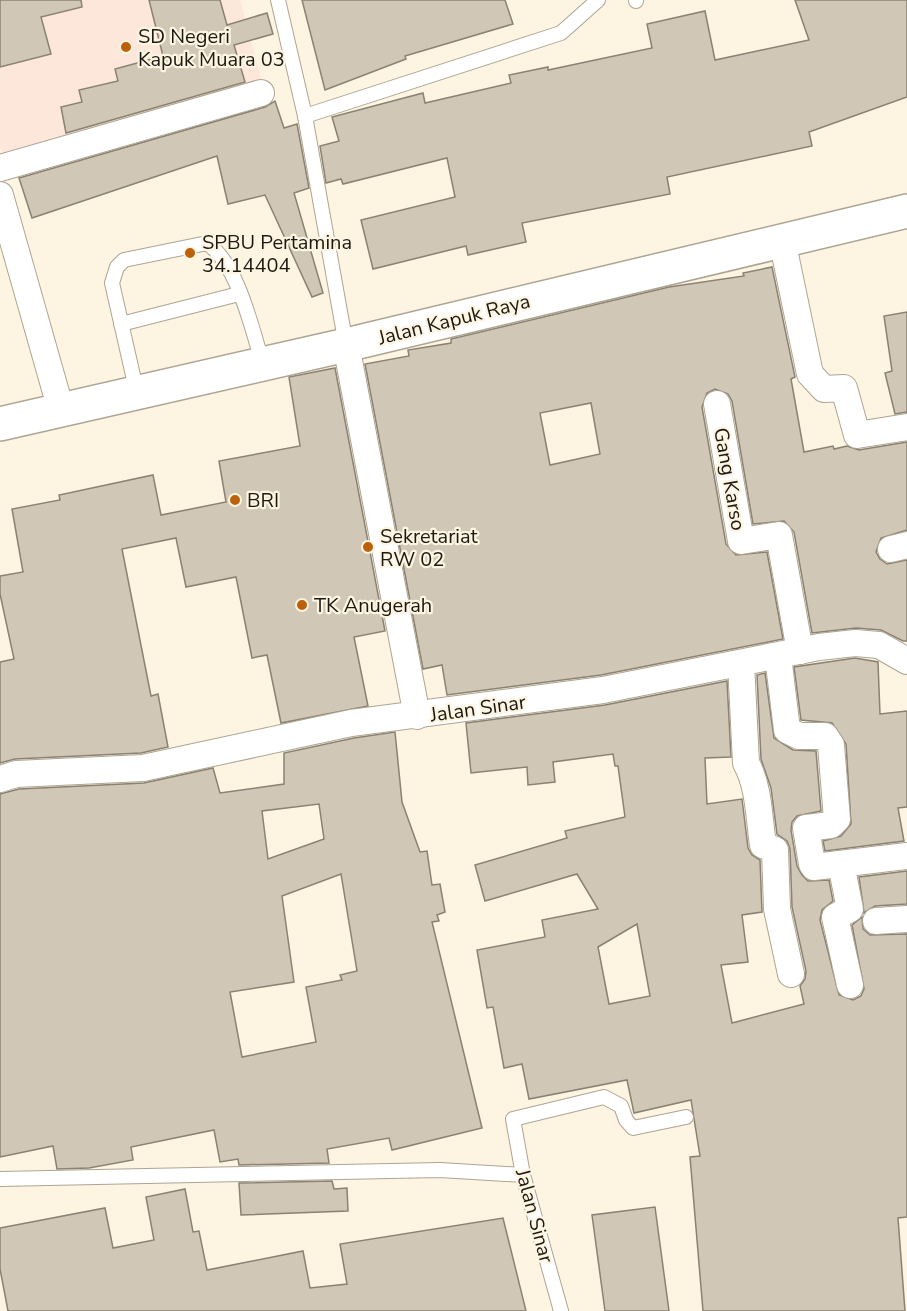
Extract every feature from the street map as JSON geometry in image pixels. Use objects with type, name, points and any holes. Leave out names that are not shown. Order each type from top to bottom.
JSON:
[{"type":"main road","name":"Jalan Kapuk Raya","points":[[0,424],[346,345],[907,211]]},
{"type":"street","points":[[0,168],[261,93]]},
{"type":"street","points":[[0,195],[61,410]]},
{"type":"street","points":[[782,240],[810,374],[824,389],[844,388],[857,435],[907,427]]},
{"type":"street","name":"Jalan Sinar","points":[[346,345],[417,716],[603,690],[835,645],[879,645],[907,661]]},
{"type":"street","name":"Gang Karso","points":[[717,404],[741,541],[779,535],[789,654]]},
{"type":"street","points":[[789,654],[787,730],[799,736],[825,736],[831,745],[837,819],[831,825],[806,828],[812,864],[814,867],[907,856]]},
{"type":"street","points":[[741,663],[746,763],[750,768],[756,794],[763,845],[775,850],[777,909],[791,974]]},
{"type":"street","points":[[0,779],[16,774],[143,768],[351,723],[417,716]]},
{"type":"street","points":[[841,864],[850,909],[835,917],[850,985]]},
{"type":"street","points":[[876,921],[907,919]]},
{"type":"lane","points":[[278,0],[306,116],[346,345]]},
{"type":"lane","points":[[306,116],[561,33],[598,0]]},
{"type":"lane","points":[[137,393],[112,283],[117,267],[124,260],[207,243],[219,251],[231,269],[263,364]]},
{"type":"lane","points":[[121,324],[239,294]]},
{"type":"lane","name":"Jalan Sinar","points":[[561,1311],[524,1175],[513,1119],[604,1097],[621,1106],[626,1120],[633,1128],[686,1117]]},
{"type":"lane","points":[[0,1179],[440,1170],[524,1175]]},
{"type":"shaded area","name":"SD Negeri Kapuk Muara 03","points":[[0,0],[240,0],[265,94],[4,163],[0,146]]},
{"type":"building","points":[[0,0],[81,0],[82,7],[41,17],[51,54],[0,67]]},
{"type":"building","points":[[149,0],[220,0],[227,25],[267,13],[273,34],[234,45],[245,82],[66,133],[61,107],[82,102],[79,90],[118,81],[115,69],[163,56]]},
{"type":"building","points":[[302,0],[505,0],[513,24],[405,56],[406,59],[325,90]]},
{"type":"building","points":[[795,0],[907,0],[907,97],[809,132],[812,146],[667,177],[670,194],[522,223],[526,242],[468,255],[466,246],[373,269],[361,220],[455,197],[447,158],[343,184],[341,179],[326,183],[320,146],[339,141],[332,117],[423,93],[425,103],[511,83],[509,75],[548,67],[548,70],[652,48],[647,24],[705,11],[715,60],[809,40]]},
{"type":"building","points":[[275,101],[284,128],[297,124],[309,188],[294,193],[323,293],[312,297],[265,195],[228,204],[217,156],[32,218],[19,178],[265,107]]},
{"type":"building","points":[[772,267],[795,377],[791,379],[804,452],[833,446],[834,449],[847,446],[859,450],[907,442],[907,530],[881,538],[876,552],[887,564],[907,560],[907,641],[881,630],[856,628],[812,633],[794,532],[784,521],[753,524],[732,401],[728,394],[715,389],[707,393],[702,407],[726,544],[736,555],[767,552],[783,639],[601,675],[447,695],[442,665],[423,669],[365,364],[409,356],[408,350],[451,343],[451,339],[669,287],[744,276],[743,273]],"holes":[[[591,403],[600,454],[550,465],[540,413]]]},
{"type":"building","points":[[907,312],[907,412],[895,414],[885,373],[892,371],[884,316]]},
{"type":"building","points":[[335,368],[385,631],[354,637],[368,706],[281,723],[267,655],[252,658],[236,577],[186,587],[176,538],[122,549],[151,696],[158,694],[168,747],[141,753],[15,759],[0,763],[0,662],[14,659],[0,594],[0,576],[23,572],[12,509],[60,500],[59,495],[153,475],[161,515],[226,502],[219,461],[300,446],[289,377]]},
{"type":"building","points":[[855,658],[878,662],[880,714],[907,711],[907,807],[898,808],[904,841],[825,851],[823,841],[841,836],[851,824],[846,744],[832,723],[801,720],[794,667]]},
{"type":"building","points":[[765,673],[774,738],[793,750],[816,751],[821,811],[797,816],[792,822],[791,830],[797,866],[802,875],[808,881],[829,880],[833,901],[822,910],[820,920],[839,995],[853,1000],[861,996],[864,989],[852,925],[862,917],[863,929],[870,935],[907,934],[907,1217],[898,1218],[905,1311],[703,1311],[690,1157],[700,1156],[691,1100],[634,1113],[627,1080],[529,1099],[522,1064],[504,1068],[493,1007],[487,1008],[477,950],[545,937],[542,920],[598,909],[577,874],[485,901],[475,865],[567,838],[565,831],[625,817],[618,766],[615,766],[613,754],[553,762],[555,782],[528,785],[527,767],[471,773],[466,723],[605,705],[727,681],[731,757],[705,758],[707,804],[742,799],[748,848],[752,855],[760,860],[762,912],[742,915],[748,962],[721,965],[732,1023],[804,1004],[800,986],[805,979],[806,971],[792,907],[790,849],[787,841],[777,834],[771,788],[761,759],[757,675]],"holes":[[[637,924],[650,996],[609,1004],[598,947]]]},
{"type":"building","points":[[395,732],[402,802],[420,852],[427,851],[432,885],[440,884],[445,912],[437,915],[439,921],[432,922],[482,1128],[392,1150],[389,1138],[327,1149],[329,1163],[239,1165],[238,1159],[220,1162],[214,1130],[131,1147],[133,1160],[89,1168],[57,1169],[53,1146],[0,1157],[0,794],[19,789],[144,783],[213,768],[220,793],[284,784],[284,753]],"holes":[[[319,804],[324,839],[268,859],[262,811]],[[341,874],[357,971],[340,975],[342,980],[306,987],[316,1042],[242,1057],[230,992],[294,982],[282,896]]]},
{"type":"building","points":[[907,871],[907,904],[875,906],[864,913],[859,877]]},
{"type":"building","points":[[332,1181],[334,1189],[347,1188],[348,1211],[241,1215],[239,1183]]},
{"type":"building","points":[[185,1189],[193,1232],[199,1231],[207,1270],[303,1251],[310,1288],[347,1284],[340,1244],[503,1218],[526,1311],[8,1311],[0,1269],[0,1228],[105,1208],[113,1248],[154,1240],[146,1197]]},
{"type":"building","points":[[655,1207],[669,1311],[605,1311],[592,1215]]},
{"type":"place","name":"SD Negeri Kapuk Muara 03","points":[[126,47]]},
{"type":"place","name":"SPBU Pertamina 34.14404","points":[[190,253]]},
{"type":"place","name":"BRI","points":[[235,500]]},
{"type":"place","name":"Sekretariat RW 02","points":[[368,547]]},
{"type":"place","name":"TK Anugerah","points":[[302,605]]}]
